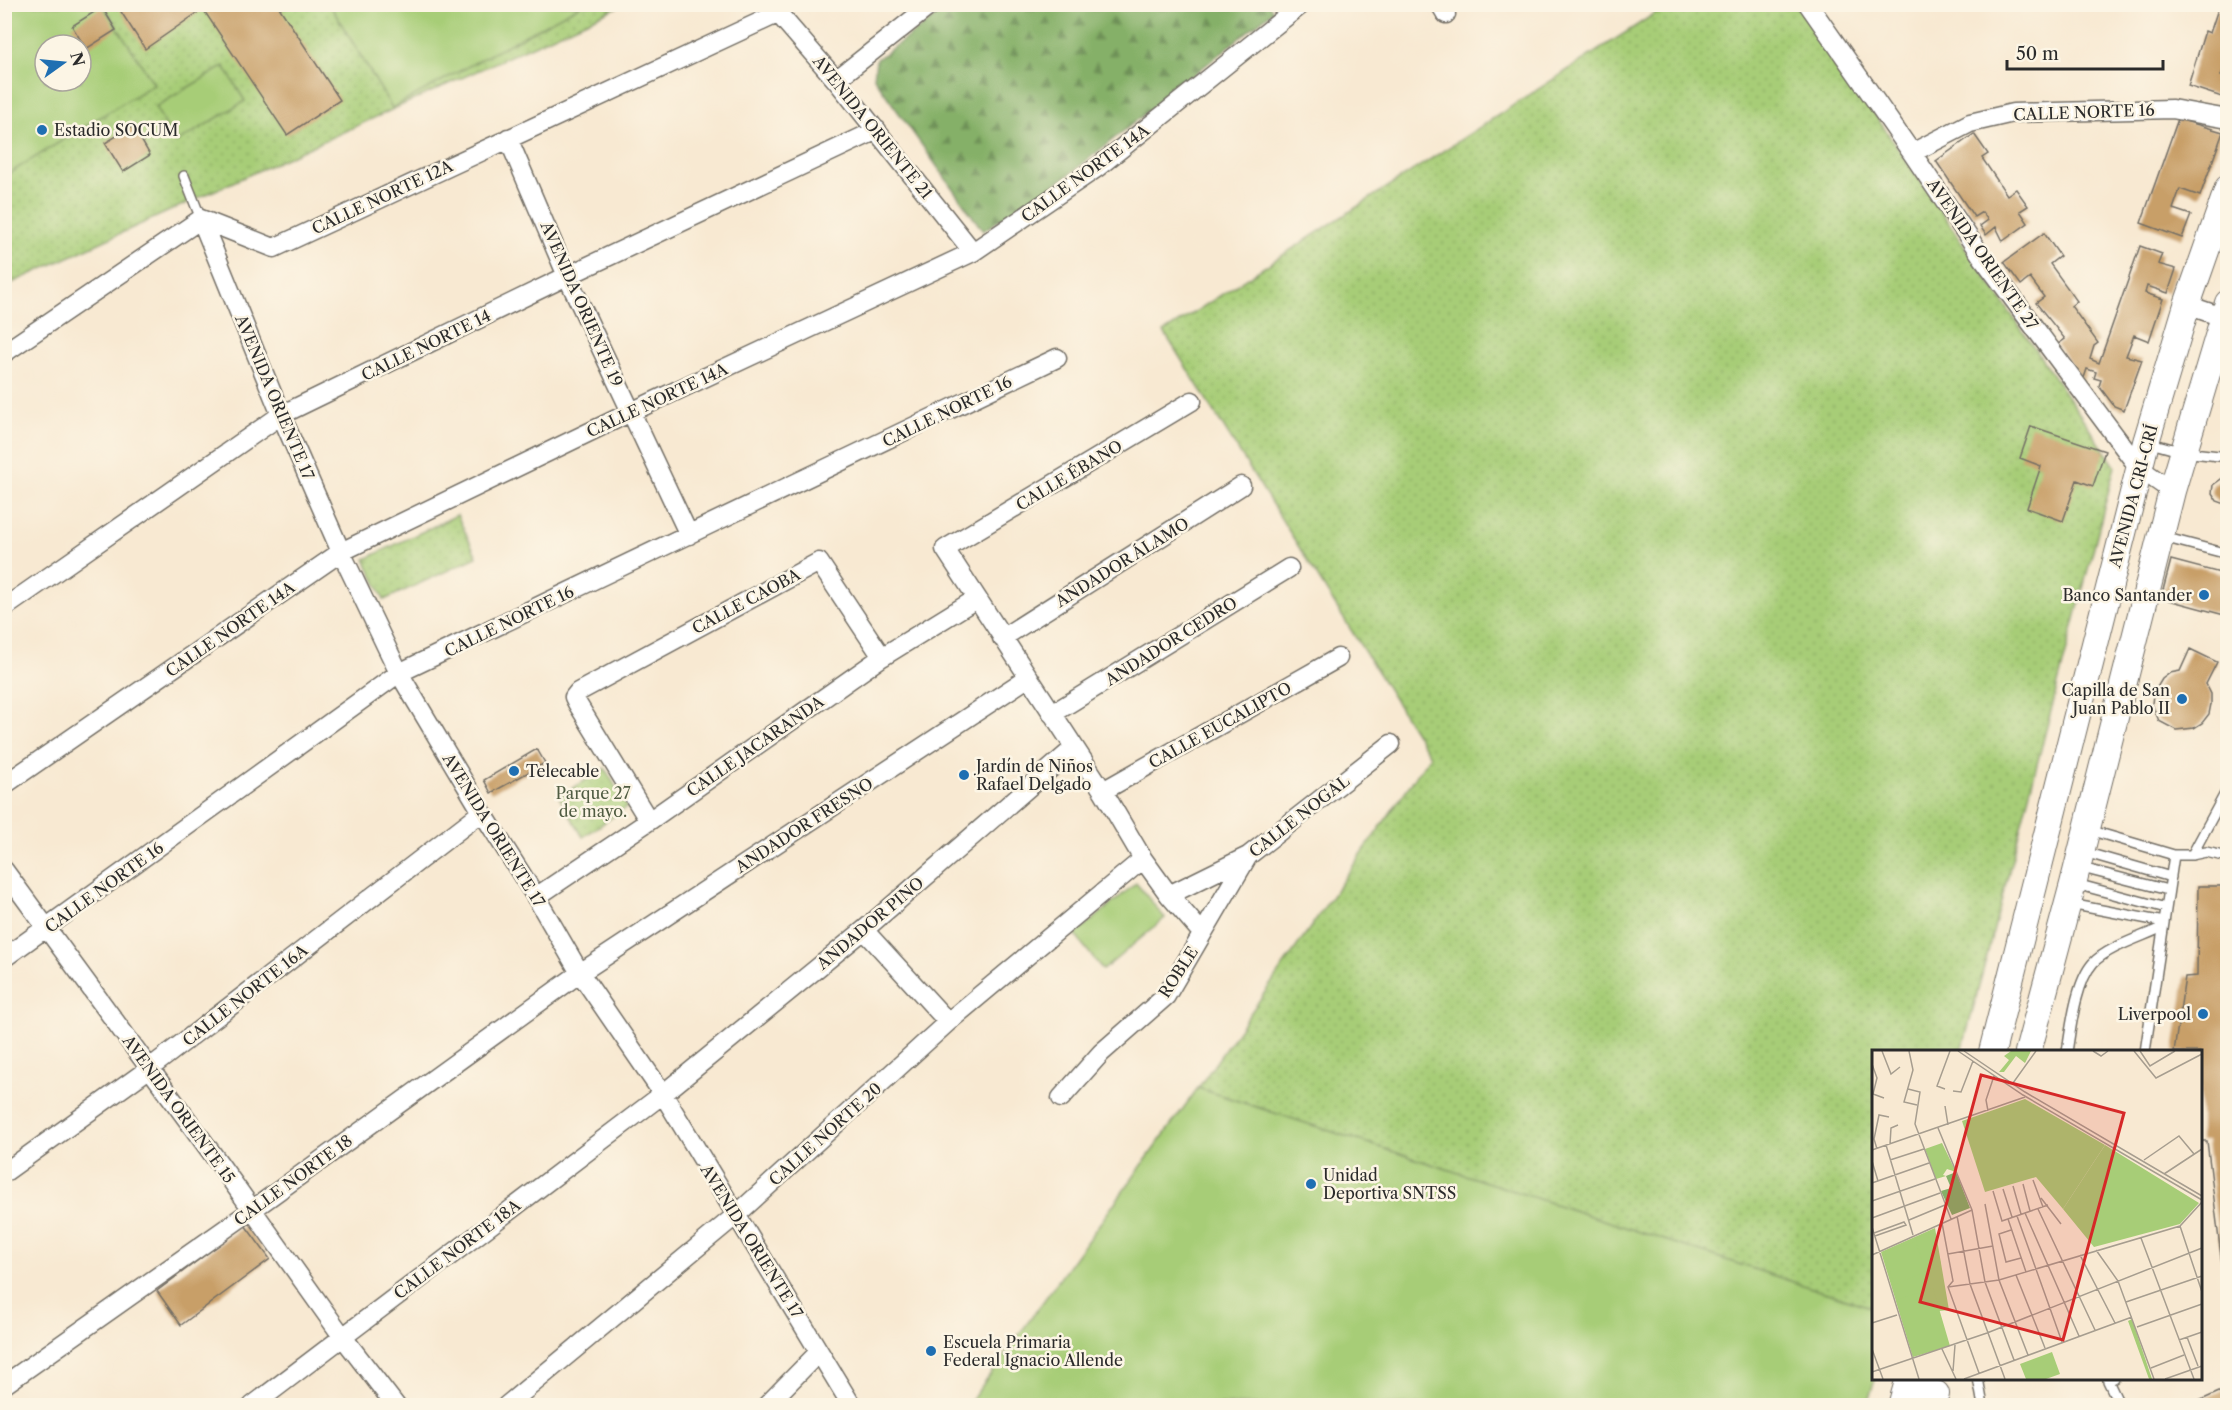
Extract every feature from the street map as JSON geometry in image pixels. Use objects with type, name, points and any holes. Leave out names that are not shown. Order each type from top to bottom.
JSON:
[{"type":"main road","name":"AVENIDA CRI-CRÍ","points":[[1993,1050],[2146,442],[2187,305],[2228,188]]},
{"type":"main road","points":[[2029,1050],[2172,491],[2226,313]]},
{"type":"main road","points":[[1902,1406],[1908,1380]]},
{"type":"street","points":[[836,80],[932,4]]},
{"type":"street","name":"CALLE NORTE 14A","points":[[4,785],[341,552],[631,412],[973,252],[1098,167],[1302,4]]},
{"type":"street","name":"AVENIDA ORIENTE 27","points":[[1808,4],[1982,257],[2139,468],[2172,491]]},
{"type":"street","name":"AVENIDA ORIENTE 21","points":[[774,9],[877,130],[973,252]]},
{"type":"street","name":"CALLE NORTE 12A","points":[[201,219],[274,248],[774,9]]},
{"type":"street","name":"CALLE NORTE 16","points":[[1912,153],[1970,123],[2013,113],[2172,109],[2228,120]]},
{"type":"street","name":"CALLE NORTE 14","points":[[4,608],[281,415],[567,276],[877,130]]},
{"type":"street","name":"AVENIDA ORIENTE 19","points":[[508,138],[567,276],[689,535]]},
{"type":"street","points":[[4,353],[201,219]]},
{"type":"street","name":"AVENIDA ORIENTE 17","points":[[201,219],[281,415],[341,552],[399,673],[580,973],[663,1094],[852,1406]]},
{"type":"street","points":[[2187,305],[2226,313]]},
{"type":"street","name":"CALLE NORTE 16","points":[[4,958],[399,673],[1058,357]]},
{"type":"street","name":"CALLE ÉBANO","points":[[976,599],[945,549],[1192,401]]},
{"type":"street","name":"ANDADOR ÁLAMO","points":[[1002,638],[1241,486]]},
{"type":"street","name":"CALLE CAOBA","points":[[649,821],[574,697],[578,692],[819,562],[882,657]]},
{"type":"street","name":"ANDADOR CEDRO","points":[[1052,714],[1289,568]]},
{"type":"street","points":[[976,599],[1103,791],[1143,859],[1168,895],[1202,933]]},
{"type":"street","name":"CALLE JACARANDA","points":[[536,897],[649,821],[882,657],[976,599]]},
{"type":"street","name":"CALLE EUCALIPTO","points":[[1103,791],[1338,658]]},
{"type":"street","name":"ANDADOR FRESNO","points":[[580,973],[1029,677]]},
{"type":"street","name":"CALLE NOGAL","points":[[1168,895],[1248,856],[1391,744]]},
{"type":"street","name":"ANDADOR PINO","points":[[663,1094],[864,930],[1074,747]]},
{"type":"street","name":"CALLE NORTE 16A","points":[[4,1173],[150,1068],[482,812]]},
{"type":"street","name":"ROBLE","points":[[1061,1098],[1101,1053],[1166,996],[1248,856]]},
{"type":"street","name":"CALLE NORTE 20","points":[[506,1406],[735,1216],[948,1022],[1143,859]]},
{"type":"street","name":"AVENIDA ORIENTE 15","points":[[4,870],[150,1068],[342,1336],[396,1406]]},
{"type":"street","points":[[864,930],[948,1022]]},
{"type":"street","name":"CALLE NORTE 18","points":[[4,1385],[252,1210],[580,973]]},
{"type":"street","name":"CALLE NORTE 18A","points":[[252,1406],[663,1094]]},
{"type":"street","points":[[766,1406],[819,1352]]},
{"type":"lane","points":[[184,176],[201,219]]},
{"type":"lane","points":[[2146,442],[2183,452],[2228,457]]},
{"type":"lane","points":[[2161,536],[2228,552]]},
{"type":"lane","points":[[2192,855],[2228,788]]},
{"type":"lane","points":[[2077,867],[2206,852],[2228,857]]},
{"type":"lane","points":[[2145,1050],[2174,855]]},
{"type":"lane","points":[[2077,867],[2171,877]]},
{"type":"lane","points":[[2077,867],[2168,890]]},
{"type":"lane","points":[[2077,867],[2166,908]]},
{"type":"lane","points":[[2077,867],[2163,925]]},
{"type":"lane","points":[[2067,1050],[2084,978],[2092,964],[2106,953],[2163,925]]},
{"type":"lane","points":[[1978,1380],[1983,1406]]},
{"type":"lane","points":[[2110,1380],[2108,1381],[2120,1406]]},
{"type":"green space","points":[[5,4],[622,5],[5,286]]},
{"type":"green space","points":[[1268,4],[1273,11],[1070,174],[983,231],[874,78],[876,60],[952,5]]},
{"type":"green space","name":"Estadio SOCUM","points":[[4,5],[103,5],[154,84],[5,176]]},
{"type":"green space","points":[[330,5],[581,5],[392,108]]},
{"type":"green space","points":[[1668,5],[1800,5],[2115,466],[1962,1050],[1872,1050],[1872,1308],[1198,1088],[1430,756],[1164,332]]},
{"type":"green space","points":[[224,66],[245,101],[176,143],[155,107]]},
{"type":"green space","points":[[457,515],[477,557],[384,600],[365,559]]},
{"type":"green space","name":"Parque 27 de mayo.","points":[[605,768],[627,807],[583,837],[559,797]]},
{"type":"green space","points":[[1136,883],[1165,918],[1103,970],[1075,935]]},
{"type":"green space","name":"Unidad Deportiva SNTSS","points":[[1198,1088],[1872,1308],[1872,1380],[1875,1380],[1867,1405],[968,1405]]},
{"type":"building","points":[[116,4],[277,4],[340,100],[287,135],[203,9],[145,49]]},
{"type":"building","points":[[2228,4],[2228,56],[2221,76],[2228,78],[2228,99],[2188,86],[2205,31],[2210,33],[2218,9],[2223,11]]},
{"type":"building","points":[[102,7],[116,30],[93,45],[93,33],[76,33],[72,26]]},
{"type":"building","points":[[2178,119],[2223,132],[2200,196],[2180,189],[2173,209],[2191,215],[2182,238],[2141,223]]},
{"type":"building","points":[[133,126],[150,155],[123,172],[105,143]]},
{"type":"building","points":[[1974,134],[1988,154],[1982,158],[2007,195],[2016,189],[2028,206],[2020,211],[2028,223],[2003,241],[1996,227],[1986,235],[1980,226],[1988,220],[1982,212],[1974,217],[1936,161]]},
{"type":"building","points":[[2044,233],[2060,256],[2050,264],[2077,301],[2071,306],[2098,343],[2094,346],[2090,359],[2099,363],[2140,246],[2162,254],[2158,264],[2176,269],[2168,293],[2147,286],[2145,293],[2163,299],[2149,341],[2134,335],[2126,356],[2142,360],[2124,410],[2114,406],[2099,386],[2101,380],[2094,378],[2096,372],[2087,369],[2083,381],[2057,345],[2065,339],[2036,303],[2044,297],[2030,278],[2021,285],[2004,262]]},
{"type":"building","points":[[2031,426],[2105,451],[2093,486],[2077,480],[2063,521],[2027,508],[2041,466],[2020,458]]},
{"type":"building","points":[[2224,477],[2228,477],[2228,505],[2217,501],[2212,493],[2213,485]]},
{"type":"building","points":[[2171,560],[2228,575],[2228,616],[2161,598]]},
{"type":"building","name":"Capilla de San Juan Pablo II","points":[[2190,649],[2217,662],[2206,684],[2211,694],[2211,704],[2209,714],[2202,723],[2194,728],[2176,730],[2159,721],[2152,704],[2153,694],[2162,679],[2170,673],[2180,671]]},
{"type":"building","name":"Telecable","points":[[537,749],[545,763],[491,793],[484,780]]},
{"type":"building","name":"Liverpool","points":[[2198,886],[2228,886],[2226,1298],[2207,1141],[2202,1141],[2202,1050],[2174,1050],[2185,977],[2197,976]]},
{"type":"building","points":[[245,1225],[270,1259],[181,1325],[157,1291]]},
{"type":"building","points":[[2228,1388],[2228,1406],[2188,1406]]},
{"type":"place","name":"Estadio SOCUM","points":[[42,130]]},
{"type":"place","name":"Banco Santander","points":[[2204,595]]},
{"type":"place","name":"Capilla de San Juan Pablo II","points":[[2182,699]]},
{"type":"place","name":"Telecable","points":[[514,771]]},
{"type":"place","name":"Jardín de Niños Rafael Delgado","points":[[964,775]]},
{"type":"place","name":"Liverpool","points":[[2203,1014]]},
{"type":"place","name":"Unidad Deportiva SNTSS","points":[[1311,1184]]},
{"type":"place","name":"Escuela Primaria Federal Ignacio Allende","points":[[931,1351]]}]
